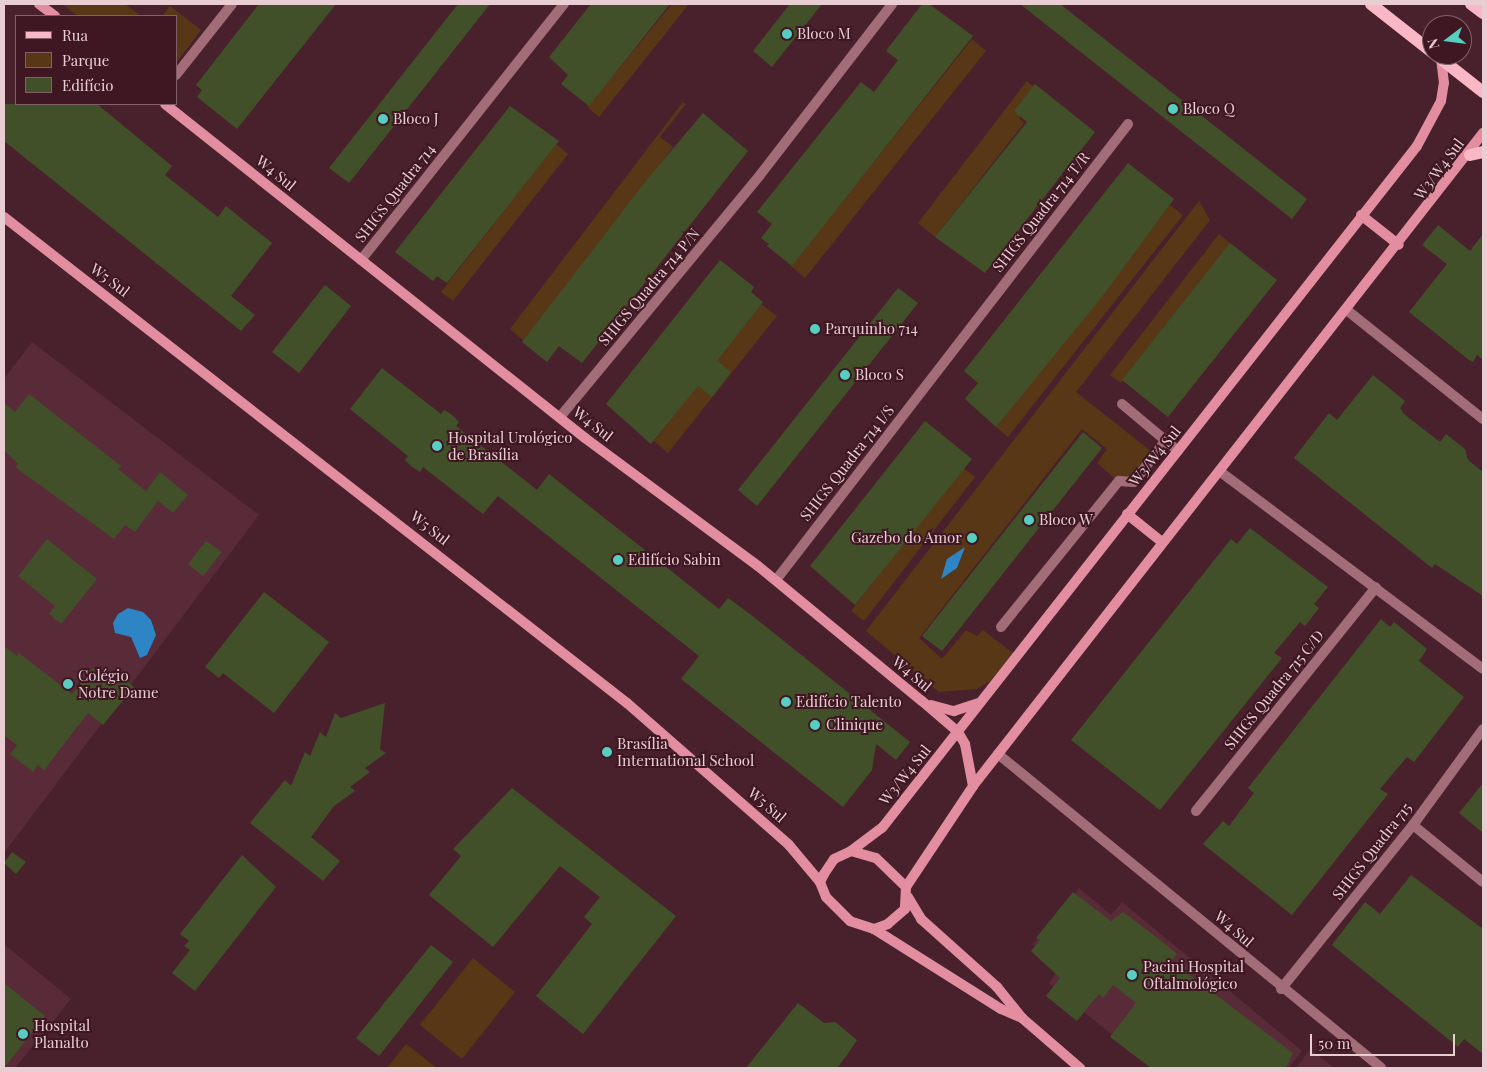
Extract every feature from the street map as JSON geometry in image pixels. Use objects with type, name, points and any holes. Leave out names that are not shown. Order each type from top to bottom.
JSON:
[{"type":"main road","points":[[39,4],[54,15]]},
{"type":"main road","points":[[1371,4],[1422,44]]},
{"type":"main road","name":"W3/W4 Sul","points":[[851,851],[882,828],[1178,451],[1434,120],[1444,83],[1439,65]]},
{"type":"main road","points":[[1449,65],[1483,92]]},
{"type":"main road","name":"W4 Sul","points":[[166,105],[560,417],[776,580],[922,701],[958,732],[971,762],[973,786]]},
{"type":"main road","name":"W3/W4 Sul","points":[[907,892],[973,786],[1162,542],[1222,472],[1470,155],[1483,133]]},
{"type":"main road","points":[[1470,155],[1483,152]]},
{"type":"main road","points":[[1361,215],[1399,245]]},
{"type":"main road","name":"W5 Sul","points":[[4,218],[627,703],[789,845],[820,882]]},
{"type":"main road","points":[[1127,514],[1162,542]]},
{"type":"main road","points":[[922,701],[954,711],[982,701]]},
{"type":"main road","points":[[1022,1018],[1001,1009],[874,928],[850,921],[836,910],[820,882],[834,859],[851,851],[876,858],[907,892],[921,919],[997,987],[1022,1018],[1080,1068]]},
{"type":"main road","points":[[874,928],[897,918],[905,909],[907,892]]},
{"type":"street","points":[[178,72],[232,4]]},
{"type":"street","name":"SHIGS Quadra 714","points":[[362,260],[564,4]]},
{"type":"street","name":"SHIGS Quadra 714 P/N","points":[[560,417],[760,175],[892,4]]},
{"type":"street","name":"SHIGS Quadra 714 T/R","points":[[979,317],[1128,124]]},
{"type":"street","points":[[1348,311],[1483,419]]},
{"type":"street","name":"SHIGS Quadra 714 I/S","points":[[776,580],[979,317]]},
{"type":"street","points":[[1122,404],[1178,451]]},
{"type":"street","points":[[1001,627],[1119,481],[1134,482],[1166,440]]},
{"type":"street","points":[[1222,472],[1483,670]]},
{"type":"street","name":"SHIGS Quadra 715 C/D","points":[[1196,811],[1376,587]]},
{"type":"street","name":"SHIGS Quadra 715","points":[[1281,989],[1413,825],[1483,729]]},
{"type":"street","name":"W4 Sul","points":[[998,754],[1281,989],[1382,1068]]},
{"type":"street","points":[[1413,825],[1483,882]]},
{"type":"shaded area","name":"Colégio Notre Dame","points":[[32,342],[259,515],[4,853],[4,379]]},
{"type":"shaded area","name":"Pacini Hospital Oftalmológico","points":[[1079,888],[1111,915],[1122,902],[1302,1051],[1288,1068],[1152,1068],[1049,983],[1061,967],[1033,944]]},
{"type":"shaded area","name":"Hospital Planalto","points":[[4,944],[71,999],[15,1068],[4,1068]]},
{"type":"shaded area","points":[[1310,1049],[1334,1068],[1296,1068]]},
{"type":"green space","points":[[62,4],[125,4],[140,15],[77,15]]},
{"type":"green space","points":[[672,4],[689,4],[599,117],[587,107]]},
{"type":"green space","points":[[170,6],[201,30],[178,60],[178,15],[163,15]]},
{"type":"green space","points":[[972,39],[986,51],[805,278],[791,266]]},
{"type":"green space","points":[[1027,81],[1046,96],[1037,95],[1019,118],[1024,123],[935,237],[918,223]]},
{"type":"green space","points":[[683,102],[686,104],[660,137],[673,147],[524,341],[510,329]]},
{"type":"green space","points":[[556,144],[568,154],[453,301],[441,292]]},
{"type":"green space","points":[[1199,201],[1210,220],[1076,392],[1152,452],[1126,488],[1097,463],[1107,449],[1082,429],[919,638],[942,659],[966,630],[977,636],[983,630],[1014,654],[990,681],[977,689],[939,692],[866,631]]},
{"type":"green space","points":[[1170,205],[1183,215],[1008,437],[996,427]]},
{"type":"green space","points":[[1219,234],[1231,244],[1121,383],[1110,375]]},
{"type":"green space","points":[[761,304],[777,316],[668,453],[654,441]]},
{"type":"green space","points":[[962,467],[975,477],[864,621],[851,611]]},
{"type":"green space","points":[[473,958],[515,992],[462,1059],[420,1025]]},
{"type":"green space","points":[[406,1044],[437,1068],[387,1068]]},
{"type":"water","points":[[965,547],[957,568],[941,579],[947,559]]},
{"type":"water","points":[[128,608],[143,612],[151,620],[156,635],[147,655],[140,658],[131,637],[115,633],[113,623],[118,614]]},
{"type":"building","points":[[259,4],[336,4],[237,129],[197,97],[202,90],[196,85]]},
{"type":"building","name":"Bloco J","points":[[458,4],[490,4],[349,183],[329,168]]},
{"type":"building","points":[[591,4],[670,4],[589,106],[561,84],[568,75],[549,57]]},
{"type":"building","name":"Bloco M","points":[[790,4],[822,4],[772,67],[753,51]]},
{"type":"building","points":[[922,4],[929,4],[973,36],[792,266],[767,246],[769,244],[761,238],[772,224],[757,212],[861,82],[874,92],[898,60],[886,51]]},
{"type":"building","name":"Bloco Q","points":[[1020,4],[1060,4],[1307,199],[1292,219]]},
{"type":"building","points":[[1035,84],[1095,132],[985,273],[935,237],[1027,122],[1014,111]]},
{"type":"building","points":[[4,104],[98,105],[172,166],[165,175],[218,217],[226,206],[272,243],[231,296],[255,315],[241,331],[4,141]]},
{"type":"building","points":[[510,106],[559,141],[447,283],[437,276],[433,281],[395,252]]},
{"type":"building","points":[[703,113],[748,151],[582,363],[559,346],[547,362],[522,342],[649,177]]},
{"type":"building","points":[[1128,163],[1174,199],[1101,298],[996,427],[965,399],[978,383],[964,371]]},
{"type":"building","points":[[1438,225],[1470,251],[1483,234],[1483,360],[1477,355],[1473,362],[1469,360],[1409,312],[1447,264],[1422,245]]},
{"type":"building","points":[[1230,243],[1277,280],[1168,417],[1122,380]]},
{"type":"building","points":[[720,260],[754,287],[751,292],[763,302],[717,361],[731,372],[712,397],[698,386],[651,444],[606,404]]},
{"type":"building","points":[[325,285],[351,306],[299,373],[272,352]]},
{"type":"building","name":"Bloco S","points":[[898,288],[918,303],[757,506],[738,490]]},
{"type":"building","points":[[382,368],[441,414],[444,410],[451,414],[459,422],[456,426],[537,490],[549,474],[719,609],[728,598],[910,742],[896,760],[876,744],[872,770],[843,807],[681,679],[699,656],[498,496],[483,514],[423,467],[420,472],[411,466],[405,460],[408,456],[350,409]]},
{"type":"building","points":[[1373,375],[1405,401],[1400,408],[1404,414],[1440,442],[1446,434],[1465,449],[1468,460],[1483,472],[1483,596],[1435,564],[1432,568],[1294,458],[1329,413],[1337,420]]},
{"type":"building","points":[[29,394],[121,466],[118,469],[146,491],[160,472],[188,495],[173,513],[158,501],[135,532],[125,525],[114,539],[15,467],[18,464],[4,450],[4,403],[15,412]]},
{"type":"building","points":[[925,421],[972,459],[855,605],[810,566]]},
{"type":"building","name":"Bloco W","points":[[1083,432],[1102,448],[942,651],[922,636]]},
{"type":"building","points":[[1250,528],[1328,587],[1314,604],[1319,608],[1305,626],[1300,622],[1274,653],[1282,658],[1160,810],[1071,740],[1231,539],[1237,544]]},
{"type":"building","points":[[47,539],[97,579],[61,624],[49,614],[55,606],[18,576]]},
{"type":"building","points":[[206,541],[222,552],[203,576],[188,564]]},
{"type":"building","points":[[264,592],[329,642],[274,713],[223,673],[219,678],[205,667]]},
{"type":"building","points":[[1381,619],[1390,627],[1394,622],[1427,649],[1419,661],[1464,697],[1414,762],[1407,757],[1380,789],[1388,794],[1292,915],[1203,844],[1223,821],[1229,826],[1254,793],[1248,788]]},
{"type":"building","points":[[4,646],[17,656],[19,653],[72,694],[93,668],[113,684],[120,675],[134,687],[103,725],[88,713],[44,770],[38,765],[33,772],[10,754],[17,745],[4,735]]},
{"type":"building","points":[[385,703],[380,749],[386,753],[365,768],[370,772],[350,787],[355,791],[334,806],[311,837],[340,861],[323,881],[250,823],[285,780],[291,786],[305,752],[310,756],[320,732],[326,737],[335,713],[341,718]]},
{"type":"building","points":[[1483,783],[1483,833],[1459,813]]},
{"type":"building","points":[[512,788],[676,916],[583,1034],[536,996],[592,924],[584,917],[600,897],[560,866],[493,947],[429,895],[461,856],[453,849]]},
{"type":"building","points":[[12,852],[26,862],[16,874],[4,863]]},
{"type":"building","points":[[242,855],[276,887],[195,991],[172,973],[190,950],[184,946],[189,941],[180,934]]},
{"type":"building","points":[[1411,875],[1483,929],[1483,1054],[1464,1039],[1458,1047],[1332,945],[1365,902],[1380,914]]},
{"type":"building","name":"Pacini Hospital Oftalmológico","points":[[1073,892],[1111,921],[1123,912],[1177,954],[1171,961],[1293,1053],[1286,1068],[1151,1068],[1110,1037],[1136,1003],[1113,985],[1103,998],[1099,994],[1077,1021],[1046,996],[1060,978],[1031,951],[1040,940],[1036,938]]},
{"type":"building","points":[[431,945],[453,962],[379,1056],[356,1038]]},
{"type":"building","points":[[4,983],[45,1016],[4,1068]]},
{"type":"building","points":[[798,1003],[824,1023],[835,1022],[857,1040],[837,1068],[746,1068]]},
{"type":"place","name":"Bloco M","points":[[787,34]]},
{"type":"place","name":"Bloco Q","points":[[1173,109]]},
{"type":"place","name":"Bloco J","points":[[383,119]]},
{"type":"place","name":"Parquinho 714","points":[[815,329]]},
{"type":"place","name":"Bloco S","points":[[845,375]]},
{"type":"place","name":"Hospital Urológico de Brasília","points":[[437,446]]},
{"type":"place","name":"Bloco W","points":[[1029,520]]},
{"type":"place","name":"Gazebo do Amor","points":[[972,538]]},
{"type":"place","name":"Edifício Sabin","points":[[618,560]]},
{"type":"place","name":"Colégio Notre Dame","points":[[68,684]]},
{"type":"place","name":"Edifício Talento","points":[[786,702]]},
{"type":"place","name":"Clinique","points":[[815,725]]},
{"type":"place","name":"Brasília International School","points":[[607,752]]},
{"type":"place","name":"Pacini Hospital Oftalmológico","points":[[1132,975]]},
{"type":"place","name":"Hospital Planalto","points":[[23,1034]]}]
